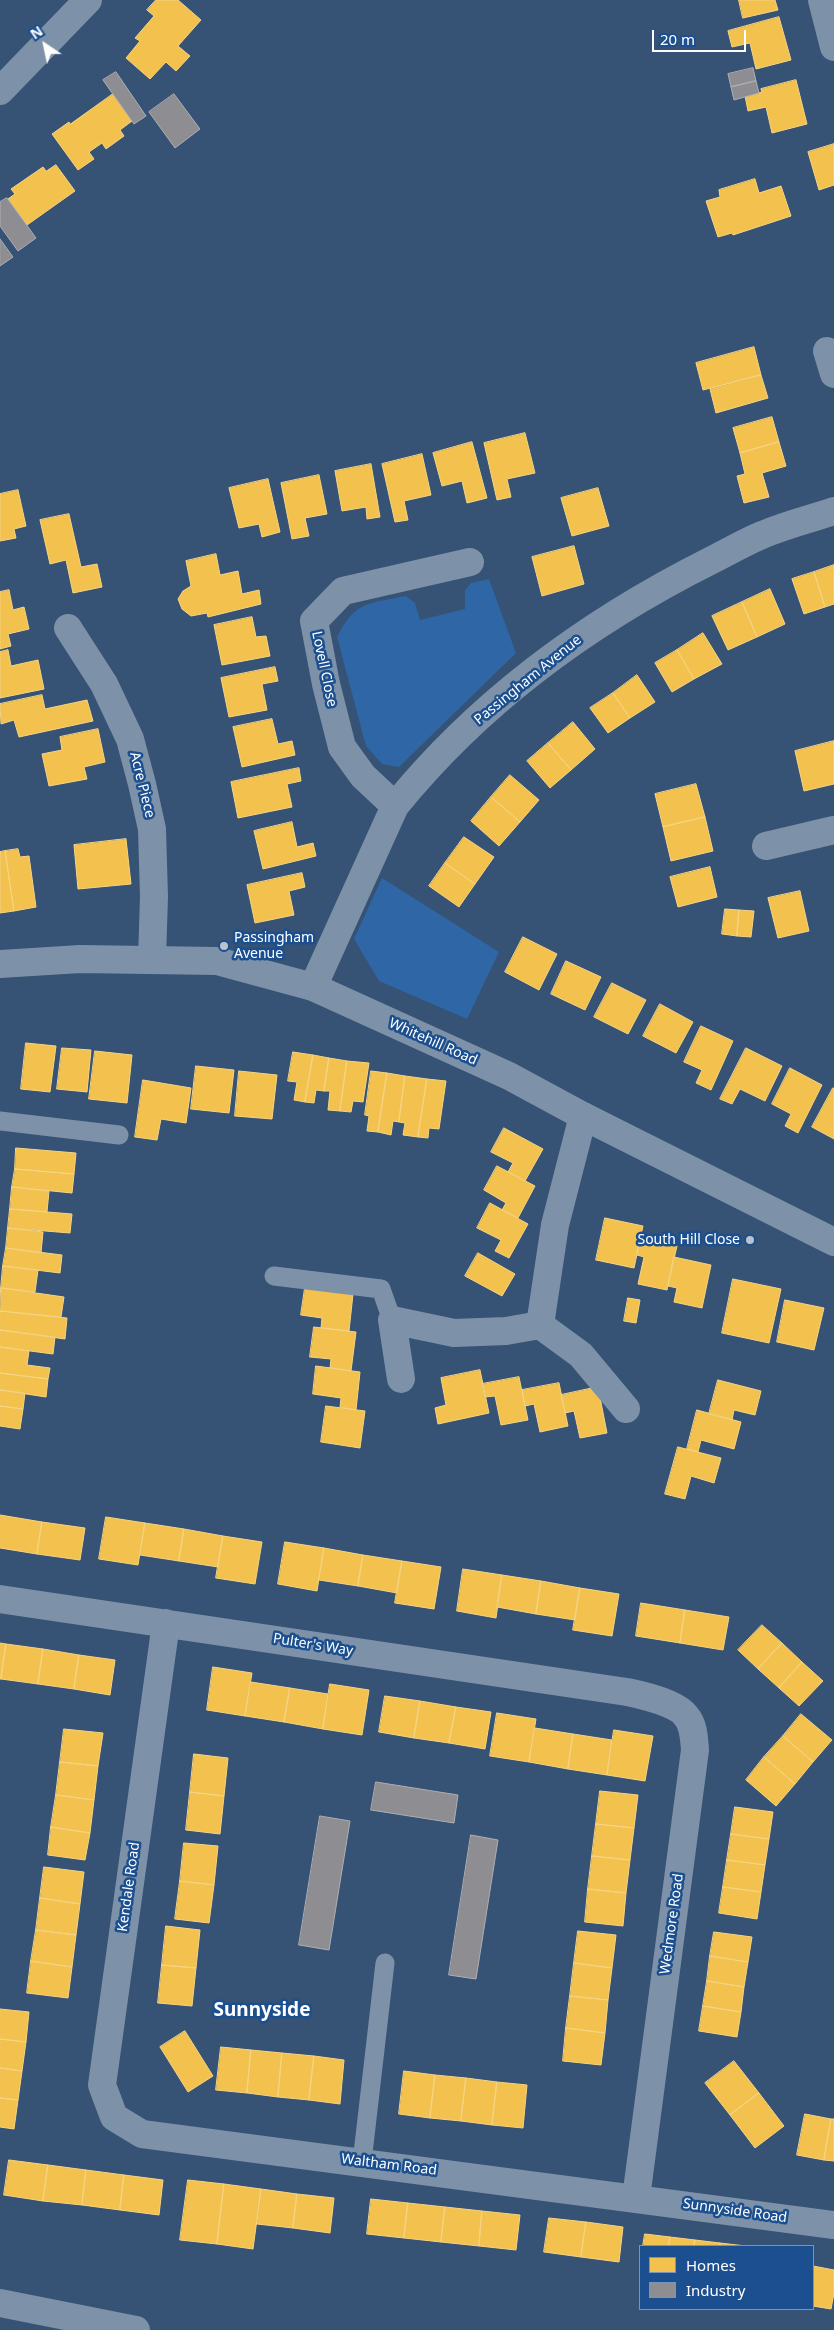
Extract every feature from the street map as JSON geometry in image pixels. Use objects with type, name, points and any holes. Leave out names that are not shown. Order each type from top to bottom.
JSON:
[{"type":"street","points":[[0,91],[88,0]]},
{"type":"street","points":[[822,0],[834,46]]},
{"type":"street","name":"Passingham Avenue","points":[[313,987],[395,806],[413,785],[489,708],[574,639],[656,588],[754,539],[834,511]]},
{"type":"street","name":"Lovell Close","points":[[395,806],[363,776],[342,747],[326,684],[314,621],[344,591],[470,562]]},
{"type":"street","name":"Acre Piece","points":[[68,628],[104,684],[130,739],[142,784],[152,829],[154,897],[152,959]]},
{"type":"street","points":[[766,846],[834,830]]},
{"type":"street","name":"Whitehill Road","points":[[0,964],[80,959],[217,961],[313,987],[509,1076],[583,1116],[834,1242]]},
{"type":"street","points":[[540,1325],[555,1225],[583,1116]]},
{"type":"street","points":[[401,1379],[392,1320],[454,1333],[506,1331],[540,1325],[581,1355],[626,1409]]},
{"type":"street","name":"Pulter's Way","points":[[0,1599],[627,1692]]},
{"type":"street","name":"Kendale Road","points":[[142,2134],[114,2117],[102,2085],[166,1623]]},
{"type":"street","name":"Wedmore Road","points":[[627,1692],[653,1697],[686,1715],[693,1730],[695,1750],[636,2198]]},
{"type":"street","name":"Waltham Road","points":[[142,2134],[636,2198]]},
{"type":"street","name":"Sunnyside Road","points":[[636,2198],[834,2225]]},
{"type":"street","points":[[0,2303],[136,2330]]},
{"type":"lane","points":[[0,1121],[119,1135]]},
{"type":"lane","points":[[274,1276],[381,1289],[392,1320]]},
{"type":"lane","points":[[362,2162],[385,1963]]},
{"type":"shaded area","points":[[489,579],[516,653],[399,767],[382,764],[366,746],[337,637],[350,616],[357,610],[372,603],[406,596],[415,603],[420,620],[465,609],[465,590],[471,583]]},
{"type":"shaded area","points":[[382,878],[499,952],[467,1019],[379,981],[354,939]]},
{"type":"building: Homes","points":[[156,0],[178,0],[201,20],[178,46],[190,56],[176,71],[166,62],[150,79],[126,58],[140,41],[135,38],[154,16],[147,10]]},
{"type":"building: Homes","points":[[739,0],[775,0],[778,10],[743,18]]},
{"type":"building: Homes","points":[[779,17],[791,60],[756,69],[750,43],[732,47],[728,31]]},
{"type":"building: Homes","points":[[796,80],[807,124],[772,133],[766,107],[748,111],[745,96],[762,92],[761,89]]},
{"type":"building: Homes","points":[[113,94],[132,121],[120,130],[124,136],[106,149],[102,143],[89,152],[94,159],[78,170],[52,134],[69,122],[70,124]]},
{"type":"building: Homes","points":[[834,144],[834,185],[819,190],[808,152]]},
{"type":"building: Homes","points":[[56,165],[75,191],[27,225],[8,199],[15,194],[11,189],[43,167],[46,171]]},
{"type":"building: Homes","points":[[755,179],[759,193],[781,186],[791,216],[733,235],[732,233],[718,237],[706,201],[720,197],[719,190]]},
{"type":"building: Homes","points":[[754,347],[761,375],[703,390],[696,363]]},
{"type":"building: Homes","points":[[761,375],[768,398],[716,413],[710,389]]},
{"type":"building: Homes","points":[[772,417],[779,442],[740,453],[733,428]]},
{"type":"building: Homes","points":[[525,433],[535,473],[507,479],[511,497],[497,500],[484,443]]},
{"type":"building: Homes","points":[[472,442],[487,498],[467,503],[462,481],[442,486],[433,453]]},
{"type":"building: Homes","points":[[779,442],[786,466],[762,473],[769,497],[744,503],[737,476],[745,474],[740,453]]},
{"type":"building: Homes","points":[[422,454],[431,495],[404,501],[408,520],[395,522],[382,464]]},
{"type":"building: Homes","points":[[371,464],[380,517],[367,519],[366,507],[342,511],[335,471]]},
{"type":"building: Homes","points":[[319,475],[327,514],[305,518],[309,536],[292,539],[281,483]]},
{"type":"building: Homes","points":[[268,479],[280,532],[262,537],[259,524],[239,528],[229,488]]},
{"type":"building: Homes","points":[[598,488],[609,526],[572,536],[561,498]]},
{"type":"building: Homes","points":[[18,490],[26,526],[14,529],[16,538],[0,541],[0,494]]},
{"type":"building: Homes","points":[[69,514],[81,567],[97,564],[102,587],[73,593],[66,560],[50,564],[40,520]]},
{"type":"building: Homes","points":[[574,546],[584,584],[542,596],[532,557]]},
{"type":"building: Homes","points":[[216,554],[220,575],[238,571],[242,594],[259,590],[261,604],[208,617],[207,613],[191,616],[182,609],[178,599],[183,591],[191,586],[186,561]]},
{"type":"building: Homes","points":[[834,565],[834,604],[825,607],[814,572]]},
{"type":"building: Homes","points":[[814,572],[825,607],[804,614],[792,579]]},
{"type":"building: Homes","points":[[770,589],[785,624],[757,637],[742,602]]},
{"type":"building: Homes","points":[[9,590],[13,610],[24,607],[29,629],[8,634],[11,646],[0,649],[0,592]]},
{"type":"building: Homes","points":[[742,602],[757,637],[728,650],[712,616]]},
{"type":"building: Homes","points":[[252,617],[256,637],[266,636],[270,656],[222,665],[214,625]]},
{"type":"building: Homes","points":[[703,633],[722,664],[694,679],[677,650]]},
{"type":"building: Homes","points":[[8,650],[11,666],[38,660],[44,689],[0,698],[0,652]]},
{"type":"building: Homes","points":[[677,650],[694,679],[672,692],[655,663]]},
{"type":"building: Homes","points":[[275,667],[278,681],[262,684],[267,710],[229,717],[221,678]]},
{"type":"building: Homes","points":[[637,675],[655,702],[630,718],[613,693]]},
{"type":"building: Homes","points":[[613,693],[630,718],[608,733],[590,708]]},
{"type":"building: Homes","points":[[42,695],[45,709],[87,700],[93,721],[19,737],[14,720],[1,724],[0,704]]},
{"type":"building: Homes","points":[[272,719],[278,744],[292,741],[295,755],[242,767],[233,727]]},
{"type":"building: Homes","points":[[573,722],[595,749],[571,770],[548,743]]},
{"type":"building: Homes","points":[[98,729],[105,762],[84,767],[87,779],[49,786],[42,754],[62,750],[60,737]]},
{"type":"building: Homes","points":[[834,741],[834,784],[804,791],[795,751]]},
{"type":"building: Homes","points":[[548,743],[571,770],[550,788],[527,761]]},
{"type":"building: Homes","points":[[299,768],[301,781],[287,784],[292,807],[238,818],[231,782]]},
{"type":"building: Homes","points":[[510,775],[539,800],[520,822],[491,797]]},
{"type":"building: Homes","points":[[696,784],[705,817],[663,827],[655,794]]},
{"type":"building: Homes","points":[[491,797],[520,822],[499,846],[471,821]]},
{"type":"building: Homes","points":[[705,817],[713,851],[671,861],[663,827]]},
{"type":"building: Homes","points":[[292,822],[297,847],[313,843],[316,856],[263,869],[254,831]]},
{"type":"building: Homes","points":[[464,837],[494,857],[475,884],[445,863]]},
{"type":"building: Homes","points":[[126,839],[131,884],[78,889],[74,845]]},
{"type":"building: Homes","points":[[18,849],[20,857],[29,856],[36,907],[14,911],[5,851]]},
{"type":"building: Homes","points":[[5,851],[14,911],[0,913],[0,852]]},
{"type":"building: Homes","points":[[445,863],[475,884],[459,907],[429,886]]},
{"type":"building: Homes","points":[[710,867],[717,897],[678,907],[670,877]]},
{"type":"building: Homes","points":[[302,873],[305,887],[289,891],[294,915],[255,923],[247,885]]},
{"type":"building: Homes","points":[[800,891],[809,931],[778,938],[768,898]]},
{"type":"building: Homes","points":[[725,909],[739,910],[737,936],[722,934]]},
{"type":"building: Homes","points":[[739,910],[754,911],[751,937],[737,936]]},
{"type":"building: Homes","points":[[523,937],[557,954],[539,990],[505,972]]},
{"type":"building: Homes","points":[[566,961],[601,977],[585,1010],[551,994]]},
{"type":"building: Homes","points":[[612,983],[646,1000],[628,1034],[594,1017]]},
{"type":"building: Homes","points":[[660,1004],[693,1022],[676,1053],[643,1036]]},
{"type":"building: Homes","points":[[701,1026],[733,1041],[711,1090],[696,1083],[702,1070],[684,1062]]},
{"type":"building: Homes","points":[[26,1043],[56,1046],[50,1092],[21,1089]]},
{"type":"building: Homes","points":[[62,1048],[91,1050],[87,1092],[57,1089]]},
{"type":"building: Homes","points":[[746,1048],[782,1066],[765,1101],[740,1089],[732,1104],[720,1099]]},
{"type":"building: Homes","points":[[95,1051],[132,1055],[127,1103],[89,1099]]},
{"type":"building: Homes","points":[[293,1052],[313,1055],[305,1102],[294,1100],[297,1082],[288,1081]]},
{"type":"building: Homes","points":[[313,1055],[329,1058],[324,1091],[316,1090],[314,1103],[305,1102]]},
{"type":"building: Homes","points":[[329,1058],[347,1061],[340,1111],[328,1110],[330,1091],[324,1091]]},
{"type":"building: Homes","points":[[347,1061],[369,1063],[363,1102],[353,1101],[351,1112],[340,1111]]},
{"type":"building: Homes","points":[[196,1066],[234,1070],[229,1113],[191,1109]]},
{"type":"building: Homes","points":[[790,1068],[822,1085],[798,1133],[785,1126],[791,1114],[772,1104]]},
{"type":"building: Homes","points":[[239,1071],[277,1075],[272,1119],[235,1116]]},
{"type":"building: Homes","points":[[371,1071],[387,1073],[378,1132],[367,1131],[369,1116],[365,1115]]},
{"type":"building: Homes","points":[[387,1073],[405,1076],[399,1122],[393,1121],[391,1135],[378,1132]]},
{"type":"building: Homes","points":[[405,1076],[427,1079],[418,1137],[403,1135],[405,1123],[399,1122]]},
{"type":"building: Homes","points":[[427,1079],[446,1081],[439,1129],[429,1128],[428,1138],[418,1137]]},
{"type":"building: Homes","points":[[143,1080],[191,1088],[186,1123],[161,1119],[157,1140],[135,1137]]},
{"type":"building: Homes","points":[[834,1088],[834,1139],[812,1127]]},
{"type":"building: Homes","points":[[504,1128],[543,1149],[525,1181],[508,1172],[513,1163],[491,1152]]},
{"type":"building: Homes","points":[[16,1148],[76,1153],[74,1174],[15,1169]]},
{"type":"building: Homes","points":[[497,1166],[535,1186],[518,1218],[502,1210],[506,1203],[484,1190]]},
{"type":"building: Homes","points":[[15,1169],[74,1174],[72,1193],[12,1187]]},
{"type":"building: Homes","points":[[12,1187],[49,1191],[47,1212],[10,1209]]},
{"type":"building: Homes","points":[[490,1203],[528,1224],[509,1258],[495,1251],[501,1240],[477,1228]]},
{"type":"building: Homes","points":[[10,1209],[72,1214],[70,1233],[8,1228]]},
{"type":"building: Homes","points":[[605,1218],[643,1226],[634,1268],[596,1260]]},
{"type":"building: Homes","points":[[8,1228],[43,1232],[41,1253],[6,1248]]},
{"type":"building: Homes","points":[[640,1238],[677,1246],[667,1290],[638,1284],[644,1257],[637,1255]]},
{"type":"building: Homes","points":[[6,1248],[62,1255],[60,1273],[3,1266]]},
{"type":"building: Homes","points":[[478,1253],[515,1274],[502,1296],[465,1276]]},
{"type":"building: Homes","points":[[674,1257],[711,1265],[702,1308],[674,1302],[677,1288],[668,1286]]},
{"type":"building: Homes","points":[[3,1266],[38,1270],[35,1292],[1,1288]]},
{"type":"building: Homes","points":[[733,1279],[781,1289],[769,1343],[722,1333]]},
{"type":"building: Homes","points":[[1,1288],[64,1297],[61,1317],[0,1311]]},
{"type":"building: Homes","points":[[305,1288],[353,1294],[349,1331],[321,1328],[322,1318],[301,1315]]},
{"type":"building: Homes","points":[[628,1298],[640,1300],[636,1323],[624,1321]]},
{"type":"building: Homes","points":[[785,1300],[824,1308],[814,1350],[777,1342]]},
{"type":"building: Homes","points":[[0,1311],[67,1318],[65,1339],[0,1330]]},
{"type":"building: Homes","points":[[314,1327],[356,1332],[351,1371],[330,1368],[331,1359],[310,1357]]},
{"type":"building: Homes","points":[[0,1330],[55,1337],[53,1354],[0,1347]]},
{"type":"building: Homes","points":[[0,1347],[29,1351],[27,1365],[50,1368],[48,1379],[0,1373]]},
{"type":"building: Homes","points":[[316,1366],[360,1372],[356,1410],[340,1407],[341,1398],[313,1394]]},
{"type":"building: Homes","points":[[480,1370],[489,1413],[438,1424],[435,1408],[446,1405],[441,1378]]},
{"type":"building: Homes","points":[[0,1373],[48,1379],[46,1397],[0,1390]]},
{"type":"building: Homes","points":[[519,1377],[528,1420],[501,1425],[495,1396],[485,1397],[482,1384]]},
{"type":"building: Homes","points":[[718,1380],[761,1391],[755,1415],[734,1410],[732,1420],[709,1414]]},
{"type":"building: Homes","points":[[559,1383],[568,1426],[540,1432],[534,1404],[525,1406],[522,1390]]},
{"type":"building: Homes","points":[[598,1387],[607,1433],[580,1438],[574,1411],[565,1413],[561,1395]]},
{"type":"building: Homes","points":[[0,1390],[25,1393],[23,1409],[0,1406]]},
{"type":"building: Homes","points":[[0,1406],[23,1409],[20,1429],[0,1426]]},
{"type":"building: Homes","points":[[326,1406],[365,1411],[360,1448],[321,1442]]},
{"type":"building: Homes","points":[[697,1410],[741,1422],[734,1449],[701,1440],[698,1452],[687,1449]]},
{"type":"building: Homes","points":[[678,1447],[721,1458],[714,1483],[691,1476],[685,1499],[665,1494]]},
{"type":"building: Homes","points":[[0,1515],[42,1522],[37,1554],[0,1548]]},
{"type":"building: Homes","points":[[106,1517],[145,1523],[138,1565],[99,1559]]},
{"type":"building: Homes","points":[[42,1522],[85,1528],[80,1560],[37,1554]]},
{"type":"building: Homes","points":[[145,1523],[184,1529],[179,1561],[140,1555]]},
{"type":"building: Homes","points":[[184,1529],[223,1536],[218,1567],[179,1561]]},
{"type":"building: Homes","points":[[223,1536],[262,1542],[255,1584],[216,1578]]},
{"type":"building: Homes","points":[[285,1542],[324,1548],[317,1591],[278,1584]]},
{"type":"building: Homes","points":[[324,1548],[363,1555],[358,1586],[319,1580]]},
{"type":"building: Homes","points":[[363,1555],[402,1561],[397,1593],[358,1586]]},
{"type":"building: Homes","points":[[402,1561],[441,1567],[434,1609],[395,1603]]},
{"type":"building: Homes","points":[[463,1569],[502,1575],[496,1618],[457,1611]]},
{"type":"building: Homes","points":[[502,1575],[541,1581],[536,1614],[497,1607]]},
{"type":"building: Homes","points":[[541,1581],[580,1588],[575,1620],[536,1614]]},
{"type":"building: Homes","points":[[580,1588],[619,1594],[612,1636],[573,1630]]},
{"type":"building: Homes","points":[[641,1603],[685,1610],[680,1643],[636,1636]]},
{"type":"building: Homes","points":[[685,1610],[729,1617],[723,1650],[680,1643]]},
{"type":"building: Homes","points":[[762,1625],[782,1643],[758,1669],[738,1650]]},
{"type":"building: Homes","points":[[0,1643],[6,1644],[1,1679],[0,1679]]},
{"type":"building: Homes","points":[[782,1643],[802,1662],[779,1688],[758,1669]]},
{"type":"building: Homes","points":[[6,1644],[43,1649],[38,1684],[1,1679]]},
{"type":"building: Homes","points":[[43,1649],[79,1655],[74,1689],[38,1684]]},
{"type":"building: Homes","points":[[79,1655],[115,1660],[110,1695],[74,1689]]},
{"type":"building: Homes","points":[[802,1662],[823,1681],[799,1706],[779,1688]]},
{"type":"building: Homes","points":[[213,1667],[252,1673],[245,1716],[207,1710]]},
{"type":"building: Homes","points":[[251,1682],[290,1688],[284,1722],[245,1716]]},
{"type":"building: Homes","points":[[330,1684],[369,1690],[362,1735],[323,1729]]},
{"type":"building: Homes","points":[[290,1688],[328,1694],[323,1729],[284,1722]]},
{"type":"building: Homes","points":[[385,1696],[420,1701],[414,1738],[379,1732]]},
{"type":"building: Homes","points":[[420,1701],[456,1707],[449,1743],[414,1738]]},
{"type":"building: Homes","points":[[456,1707],[491,1712],[485,1749],[449,1743]]},
{"type":"building: Homes","points":[[497,1713],[536,1719],[529,1762],[490,1756]]},
{"type":"building: Homes","points":[[801,1714],[832,1740],[813,1762],[783,1736]]},
{"type":"building: Homes","points":[[535,1728],[573,1734],[568,1769],[529,1762]]},
{"type":"building: Homes","points":[[64,1729],[103,1733],[98,1766],[60,1762]]},
{"type":"building: Homes","points":[[614,1730],[653,1736],[645,1781],[607,1775]]},
{"type":"building: Homes","points":[[573,1734],[612,1740],[607,1775],[568,1769]]},
{"type":"building: Homes","points":[[783,1736],[813,1762],[795,1784],[764,1757]]},
{"type":"building: Homes","points":[[194,1754],[228,1758],[224,1796],[190,1792]]},
{"type":"building: Homes","points":[[764,1757],[795,1784],[776,1806],[746,1780]]},
{"type":"building: Homes","points":[[60,1762],[98,1766],[94,1800],[56,1795]]},
{"type":"building: Homes","points":[[600,1791],[638,1795],[634,1828],[596,1824]]},
{"type":"building: Homes","points":[[190,1792],[224,1796],[220,1834],[186,1830]]},
{"type":"building: Homes","points":[[56,1795],[94,1800],[90,1833],[51,1827]]},
{"type":"building: Homes","points":[[735,1807],[773,1812],[769,1839],[731,1834]]},
{"type":"building: Homes","points":[[596,1824],[634,1828],[630,1860],[592,1856]]},
{"type":"building: Homes","points":[[51,1827],[90,1833],[85,1860],[48,1855]]},
{"type":"building: Homes","points":[[731,1834],[769,1839],[765,1865],[727,1860]]},
{"type":"building: Homes","points":[[184,1843],[218,1846],[214,1885],[180,1881]]},
{"type":"building: Homes","points":[[592,1856],[630,1860],[626,1893],[588,1889]]},
{"type":"building: Homes","points":[[727,1860],[765,1865],[761,1892],[723,1887]]},
{"type":"building: Homes","points":[[44,1867],[84,1872],[80,1904],[40,1898]]},
{"type":"building: Homes","points":[[180,1881],[214,1885],[209,1923],[175,1919]]},
{"type":"building: Homes","points":[[723,1887],[761,1892],[757,1919],[719,1913]]},
{"type":"building: Homes","points":[[588,1889],[626,1893],[623,1926],[585,1922]]},
{"type":"building: Homes","points":[[40,1898],[80,1904],[76,1935],[36,1930]]},
{"type":"building: Homes","points":[[166,1926],[200,1930],[196,1968],[162,1965]]},
{"type":"building: Homes","points":[[36,1930],[76,1935],[72,1967],[31,1961]]},
{"type":"building: Homes","points":[[578,1931],[616,1935],[612,1968],[574,1963]]},
{"type":"building: Homes","points":[[714,1932],[752,1937],[748,1962],[710,1956]]},
{"type":"building: Homes","points":[[710,1956],[748,1962],[744,1987],[707,1981]]},
{"type":"building: Homes","points":[[31,1961],[72,1967],[68,1998],[27,1993]]},
{"type":"building: Homes","points":[[574,1963],[612,1968],[608,2000],[570,1996]]},
{"type":"building: Homes","points":[[162,1965],[196,1968],[192,2006],[158,2003]]},
{"type":"building: Homes","points":[[707,1981],[744,1987],[741,2012],[703,2006]]},
{"type":"building: Homes","points":[[570,1996],[608,2000],[605,2033],[566,2028]]},
{"type":"building: Homes","points":[[703,2006],[741,2012],[737,2037],[699,2031]]},
{"type":"building: Homes","points":[[0,2009],[29,2012],[26,2042],[0,2039]]},
{"type":"building: Homes","points":[[566,2028],[605,2033],[601,2065],[563,2061]]},
{"type":"building: Homes","points":[[185,2031],[213,2076],[188,2092],[160,2047]]},
{"type":"building: Homes","points":[[0,2039],[26,2042],[22,2071],[0,2068]]},
{"type":"building: Homes","points":[[221,2047],[251,2050],[247,2093],[216,2090]]},
{"type":"building: Homes","points":[[251,2050],[282,2053],[278,2097],[247,2093]]},
{"type":"building: Homes","points":[[282,2053],[314,2056],[309,2100],[278,2097]]},
{"type":"building: Homes","points":[[314,2056],[344,2060],[340,2104],[309,2100]]},
{"type":"building: Homes","points":[[734,2061],[759,2093],[730,2115],[705,2083]]},
{"type":"building: Homes","points":[[0,2068],[22,2071],[18,2100],[0,2098]]},
{"type":"building: Homes","points":[[404,2071],[435,2075],[430,2118],[399,2114]]},
{"type":"building: Homes","points":[[435,2075],[466,2078],[461,2121],[430,2118]]},
{"type":"building: Homes","points":[[466,2078],[497,2082],[492,2125],[461,2121]]},
{"type":"building: Homes","points":[[497,2082],[527,2085],[523,2128],[492,2125]]},
{"type":"building: Homes","points":[[759,2093],[784,2126],[755,2148],[730,2115]]},
{"type":"building: Homes","points":[[0,2098],[18,2100],[14,2129],[0,2127]]},
{"type":"building: Homes","points":[[805,2114],[831,2119],[824,2160],[797,2155]]},
{"type":"building: Homes","points":[[831,2119],[834,2119],[834,2161],[824,2160]]},
{"type":"building: Homes","points":[[9,2160],[48,2165],[43,2201],[4,2195]]},
{"type":"building: Homes","points":[[48,2165],[86,2170],[82,2205],[43,2201]]},
{"type":"building: Homes","points":[[86,2170],[124,2175],[120,2210],[82,2205]]},
{"type":"building: Homes","points":[[124,2175],[163,2180],[159,2215],[120,2210]]},
{"type":"building: Homes","points":[[188,2180],[224,2184],[217,2244],[180,2240]]},
{"type":"building: Homes","points":[[224,2184],[261,2189],[253,2249],[217,2244]]},
{"type":"building: Homes","points":[[261,2189],[297,2194],[293,2228],[257,2224]]},
{"type":"building: Homes","points":[[297,2194],[334,2198],[330,2233],[293,2228]]},
{"type":"building: Homes","points":[[371,2199],[408,2203],[404,2238],[367,2234]]},
{"type":"building: Homes","points":[[408,2203],[445,2207],[441,2242],[404,2238]]},
{"type":"building: Homes","points":[[445,2207],[482,2211],[479,2246],[441,2242]]},
{"type":"building: Homes","points":[[482,2211],[520,2215],[516,2250],[479,2246]]},
{"type":"building: Homes","points":[[549,2218],[586,2222],[581,2257],[544,2252]]},
{"type":"building: Homes","points":[[586,2222],[623,2227],[619,2262],[581,2257]]},
{"type":"building: Homes","points":[[645,2234],[670,2237],[669,2245],[643,2245]]},
{"type":"building: Homes","points":[[670,2237],[695,2240],[694,2245],[669,2245]]},
{"type":"building: Homes","points":[[695,2240],[720,2243],[720,2245],[694,2245]]},
{"type":"building: Homes","points":[[720,2243],[737,2245],[720,2245]]},
{"type":"building: Homes","points":[[814,2266],[834,2270],[834,2293],[831,2309],[814,2306]]},
{"type":"building: Industry","points":[[753,68],[756,81],[731,87],[728,74]]},
{"type":"building: Industry","points":[[116,72],[146,116],[134,124],[103,80]]},
{"type":"building: Industry","points":[[756,81],[759,93],[734,100],[731,87]]},
{"type":"building: Industry","points":[[174,94],[200,129],[175,148],[149,112]]},
{"type":"building: Industry","points":[[7,198],[36,238],[18,251],[0,226],[0,202]]},
{"type":"building: Industry","points":[[0,239],[13,257],[0,266]]},
{"type":"building: Industry","points":[[376,1782],[458,1795],[454,1823],[371,1810]]},
{"type":"building: Industry","points":[[320,1816],[350,1821],[329,1950],[299,1945]]},
{"type":"building: Industry","points":[[471,1835],[498,1840],[476,1979],[449,1975]]},
{"type":"place","name":"Passingham Avenue","points":[[224,946]]},
{"type":"place","name":"South Hill Close","points":[[750,1240]]},
{"type":"district","name":"Sunnyside","points":[[262,2011]]}]
